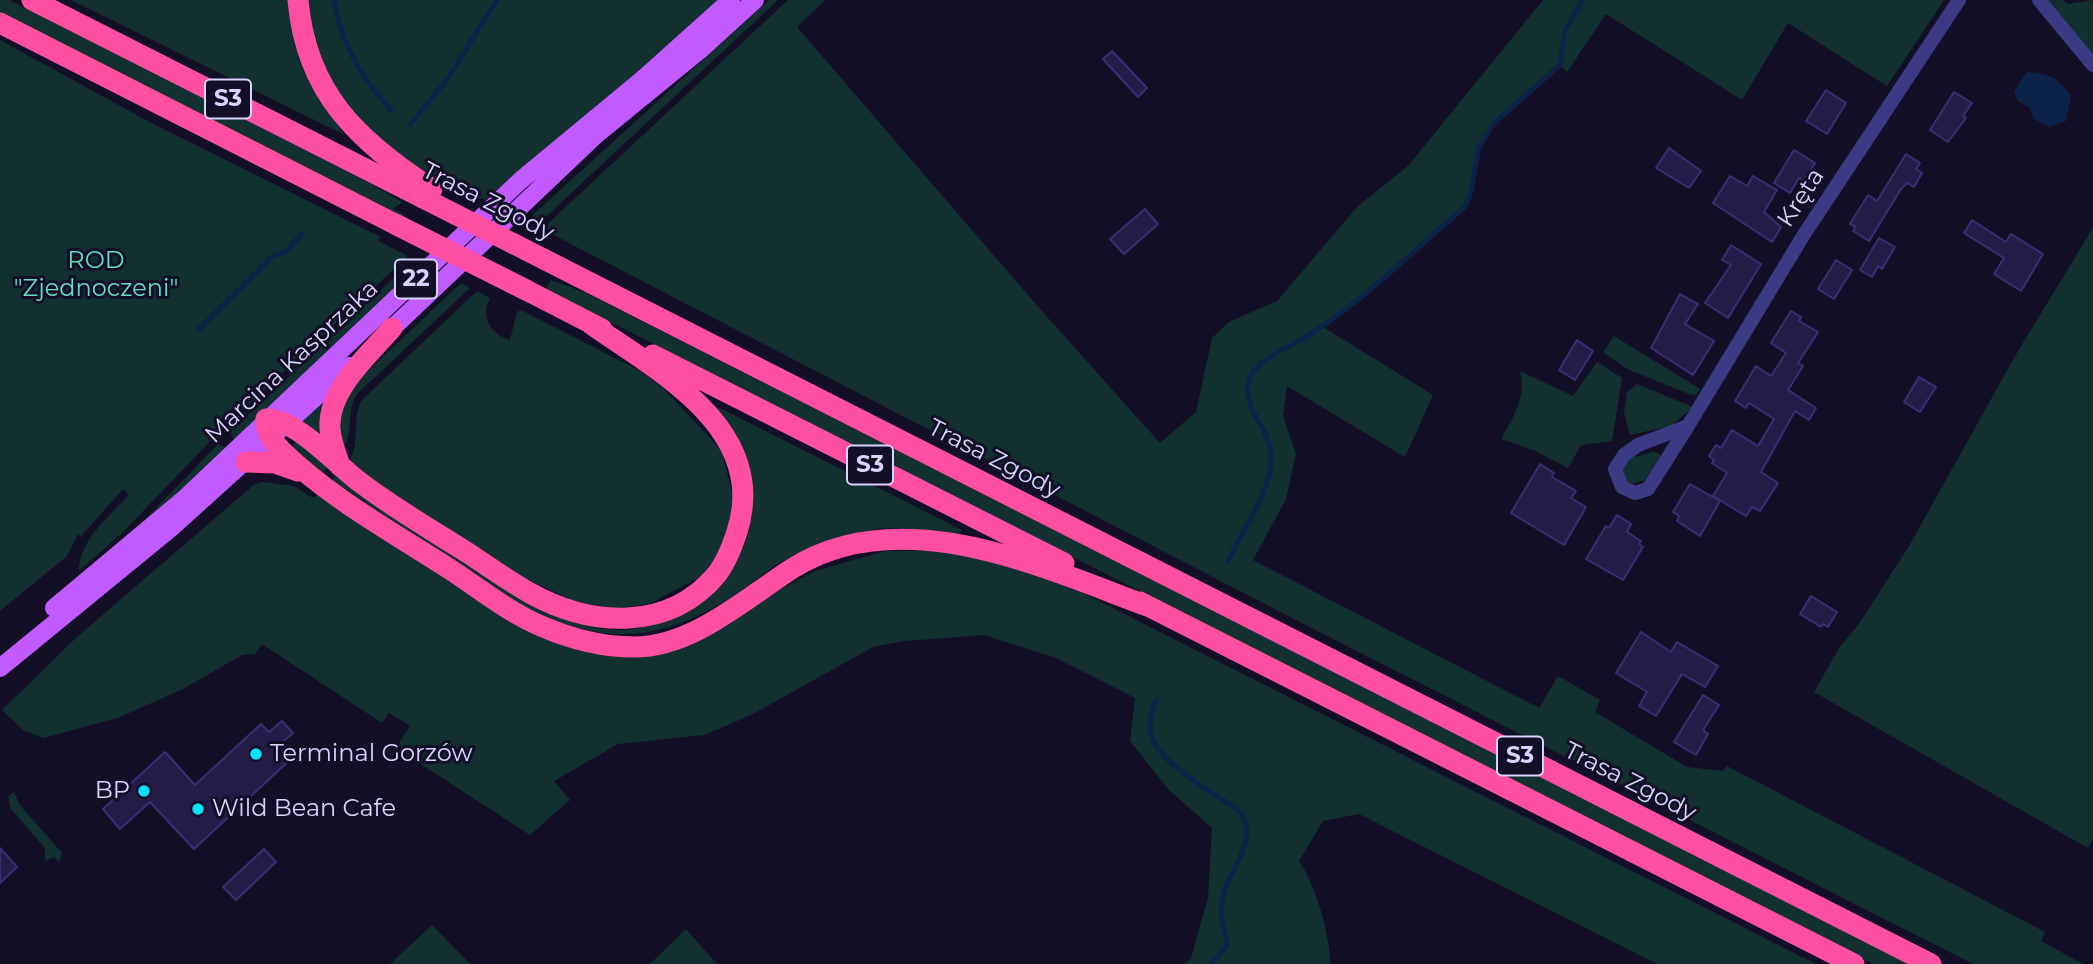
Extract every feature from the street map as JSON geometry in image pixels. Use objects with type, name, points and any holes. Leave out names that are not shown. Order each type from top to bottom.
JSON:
[{"type":"highway","name":"Trasa Zgody","points":[[32,0],[428,193],[514,244],[1931,964]]},
{"type":"highway","points":[[298,0],[300,24],[312,66],[333,104],[361,136],[428,193]]},
{"type":"highway","name":"S3","points":[[0,23],[1854,964]]},
{"type":"highway","points":[[274,428],[340,466],[385,501],[514,583],[566,610],[618,619],[656,616],[701,592],[732,548],[743,509],[737,463],[723,432],[687,392],[591,324]]},
{"type":"highway","points":[[340,466],[330,426],[336,399],[352,374],[392,328]]},
{"type":"highway","points":[[274,428],[320,483]]},
{"type":"highway","points":[[246,462],[290,467],[320,483],[539,625],[599,645],[637,647],[669,640],[705,626],[797,566],[841,548],[871,542],[929,540],[976,547],[1027,562],[1150,607]]},
{"type":"main road","name":"Marcina Kasprzaka","points":[[0,668],[171,528],[246,462],[274,428],[522,180],[731,0]]},
{"type":"main road","name":"Marcina Kasprzaka","points":[[5,649],[392,328],[597,134],[700,50],[755,0]]},
{"type":"street","name":"Kręta","points":[[1688,426],[1638,444],[1623,455],[1615,469],[1622,487],[1635,493],[1648,489],[1688,426],[1803,236],[1959,0]]},
{"type":"street","points":[[2039,0],[2093,65]]},
{"type":"green space","points":[[0,0],[9,0],[370,183],[412,208],[402,203],[393,208],[405,215],[403,216],[0,12]]},
{"type":"green space","points":[[71,0],[290,0],[291,20],[299,55],[323,104],[345,135]]},
{"type":"green space","points":[[309,0],[721,0],[542,157],[485,200],[398,155],[364,124],[336,87],[325,67],[316,45]]},
{"type":"green space","points":[[769,0],[778,0],[536,226],[526,221]]},
{"type":"green space","points":[[788,0],[825,0],[797,27],[1040,309],[1160,443],[1196,412],[1212,338],[1229,322],[1277,301],[1358,206],[1408,166],[1543,0],[1944,0],[1887,86],[1788,23],[1742,100],[1606,14],[1567,72],[1560,65],[1492,127],[1479,148],[1465,207],[1323,327],[1433,395],[1405,457],[1287,386],[1283,416],[1296,454],[1286,499],[1253,560],[1539,708],[1558,676],[1600,700],[1595,712],[1687,767],[1723,771],[1727,766],[2045,932],[2041,941],[2083,964],[1973,964],[1290,617],[542,229]]},
{"type":"green space","points":[[2039,0],[2063,0],[2068,4],[2093,0],[2093,65]]},
{"type":"green space","name":"ROD \"Zjednoczeni\"","points":[[0,40],[157,126],[381,237],[378,241],[408,256],[220,431],[123,532],[79,571],[80,560],[89,539],[129,495],[123,489],[81,536],[78,534],[67,556],[0,611]]},
{"type":"green space","points":[[2093,228],[2093,839],[2088,848],[1814,692],[1839,648],[1859,624],[1909,546],[2018,351]]},
{"type":"green space","points":[[414,259],[424,265],[234,440],[230,432]]},
{"type":"green space","points":[[551,280],[586,293],[1910,964],[1873,964],[546,289]]},
{"type":"green space","points":[[461,283],[470,288],[357,394],[348,437],[342,450],[340,417],[352,386]]},
{"type":"green space","points":[[477,291],[490,298],[487,318],[497,334],[510,340],[517,312],[521,310],[640,371],[662,387],[722,451],[735,505],[724,549],[700,577],[649,604],[615,609],[574,601],[520,576],[355,468],[349,460],[355,447],[357,415],[362,400]]},
{"type":"green space","points":[[1614,336],[1700,389],[1696,395],[1627,369],[1603,352]]},
{"type":"green space","points":[[1597,362],[1622,378],[1612,441],[1581,445],[1568,468],[1533,450],[1501,439],[1520,398],[1520,371],[1573,396]]},
{"type":"green space","points":[[1637,384],[1693,407],[1671,426],[1630,435],[1624,413],[1627,392]]},
{"type":"green space","points":[[324,402],[321,437],[298,424]]},
{"type":"green space","points":[[718,407],[962,530],[959,534],[884,528],[852,535],[792,556],[730,598],[676,625],[650,632],[599,632],[573,627],[518,604],[331,481],[337,474],[573,619],[601,628],[641,628],[680,615],[713,592],[733,568],[745,544],[753,504],[750,478],[740,452],[717,411]]},
{"type":"green space","points":[[295,440],[328,467],[322,474],[293,446]]},
{"type":"green space","points":[[218,444],[227,448],[147,528],[129,536]]},
{"type":"green space","points":[[1653,452],[1660,454],[1660,459],[1644,481],[1630,484],[1622,477],[1622,466],[1631,458]]},
{"type":"green space","points":[[263,482],[294,486],[313,498],[321,493],[555,642],[635,654],[749,606],[815,571],[886,551],[949,551],[1015,566],[1089,596],[1816,964],[1657,964],[1359,814],[1323,821],[1299,861],[1311,883],[1321,911],[1328,939],[1330,964],[1185,964],[1191,958],[1208,898],[1212,828],[1169,790],[1130,741],[1135,698],[1056,658],[984,635],[904,641],[873,647],[751,715],[704,735],[618,744],[554,781],[570,800],[530,835],[396,748],[410,726],[389,713],[382,723],[262,644],[255,654],[242,655],[183,689],[118,718],[43,738],[23,730],[2,710],[78,636],[255,484]]},
{"type":"green space","points":[[14,792],[19,804],[62,853],[59,862],[54,857],[45,861],[45,848],[11,809],[8,797]]},
{"type":"green space","points":[[432,925],[470,964],[390,964]]},
{"type":"green space","points":[[686,929],[717,964],[650,964]]},
{"type":"water","points":[[2027,72],[2052,77],[2066,89],[2071,96],[2066,121],[2049,127],[2034,119],[2029,107],[2018,101],[2014,91]]},
{"type":"building","points":[[1112,51],[1147,88],[1138,97],[1103,59]]},
{"type":"building","points":[[1826,90],[1846,103],[1827,134],[1806,121]]},
{"type":"building","points":[[1954,92],[1972,103],[1963,116],[1966,118],[1948,142],[1930,130]]},
{"type":"building","points":[[1669,148],[1701,171],[1689,188],[1656,168]]},
{"type":"building","points":[[1794,150],[1815,163],[1804,181],[1799,178],[1790,193],[1774,183]]},
{"type":"building","points":[[1906,154],[1920,163],[1916,169],[1922,173],[1914,187],[1907,183],[1901,189],[1869,241],[1853,231],[1856,227],[1850,224],[1868,195],[1877,201]]},
{"type":"building","points":[[1730,176],[1747,186],[1753,176],[1777,190],[1764,212],[1781,227],[1772,242],[1713,203]]},
{"type":"building","points":[[1145,209],[1158,224],[1124,254],[1110,239]]},
{"type":"building","points":[[1972,220],[2006,242],[2011,234],[2043,254],[2021,291],[1994,274],[2004,258],[1964,233]]},
{"type":"building","points":[[1879,238],[1895,247],[1882,269],[1878,266],[1872,277],[1860,270]]},
{"type":"building","points":[[1731,245],[1761,264],[1728,318],[1705,303],[1731,265],[1722,260]]},
{"type":"building","points":[[1836,260],[1852,270],[1834,299],[1818,289]]},
{"type":"building","points":[[1680,294],[1698,304],[1685,324],[1714,341],[1693,375],[1651,348]]},
{"type":"building","points":[[1791,311],[1801,317],[1799,321],[1818,332],[1798,363],[1803,366],[1788,390],[1816,408],[1809,420],[1795,411],[1761,472],[1778,483],[1760,511],[1752,507],[1746,516],[1713,496],[1727,473],[1712,463],[1714,460],[1709,456],[1716,445],[1721,448],[1732,430],[1758,446],[1774,419],[1749,403],[1746,408],[1735,401],[1756,366],[1771,376],[1786,353],[1771,343]]},
{"type":"building","points":[[1577,340],[1593,351],[1575,380],[1559,370]]},
{"type":"building","points":[[1919,377],[1936,387],[1920,412],[1904,402]]},
{"type":"building","points":[[1540,464],[1554,473],[1552,477],[1576,491],[1571,498],[1586,507],[1564,545],[1511,513]]},
{"type":"building","points":[[1690,484],[1720,501],[1700,536],[1677,521],[1679,516],[1673,512]]},
{"type":"building","points":[[1617,515],[1631,524],[1627,532],[1641,541],[1639,544],[1643,547],[1623,580],[1586,559],[1606,526],[1609,528]]},
{"type":"building","points":[[1811,596],[1837,612],[1828,627],[1823,624],[1821,627],[1800,614]]},
{"type":"building","points":[[1641,632],[1671,652],[1677,642],[1718,666],[1705,687],[1682,674],[1656,716],[1639,706],[1647,692],[1616,673]]},
{"type":"building","points":[[1703,695],[1719,705],[1703,730],[1708,734],[1696,755],[1674,742]]},
{"type":"building","points":[[282,721],[293,733],[280,744],[293,757],[194,849],[150,802],[120,829],[103,809],[165,752],[195,785],[261,724],[269,732]]},
{"type":"building","points":[[0,848],[17,867],[0,883]]},
{"type":"building","points":[[264,849],[276,862],[236,900],[223,887]]},
{"type":"waterway","points":[[334,0],[342,31],[354,59],[370,85],[391,110]]},
{"type":"waterway","points":[[410,125],[448,78],[497,0]]},
{"type":"waterway","points":[[1228,561],[1259,503],[1270,472],[1269,443],[1249,399],[1248,384],[1255,369],[1321,327],[1364,295],[1465,207],[1471,191],[1479,147],[1494,123],[1560,65],[1565,30],[1583,0]]},
{"type":"waterway","points":[[199,329],[273,256],[285,252],[302,234]]},
{"type":"waterway","points":[[1156,700],[1150,729],[1158,748],[1177,768],[1237,809],[1247,830],[1246,841],[1226,886],[1222,902],[1227,945],[1212,964]]},
{"type":"place","name":"Terminal Gorzów","points":[[256,754]]},
{"type":"place","name":"BP","points":[[144,791]]},
{"type":"place","name":"Wild Bean Cafe","points":[[198,809]]}]
